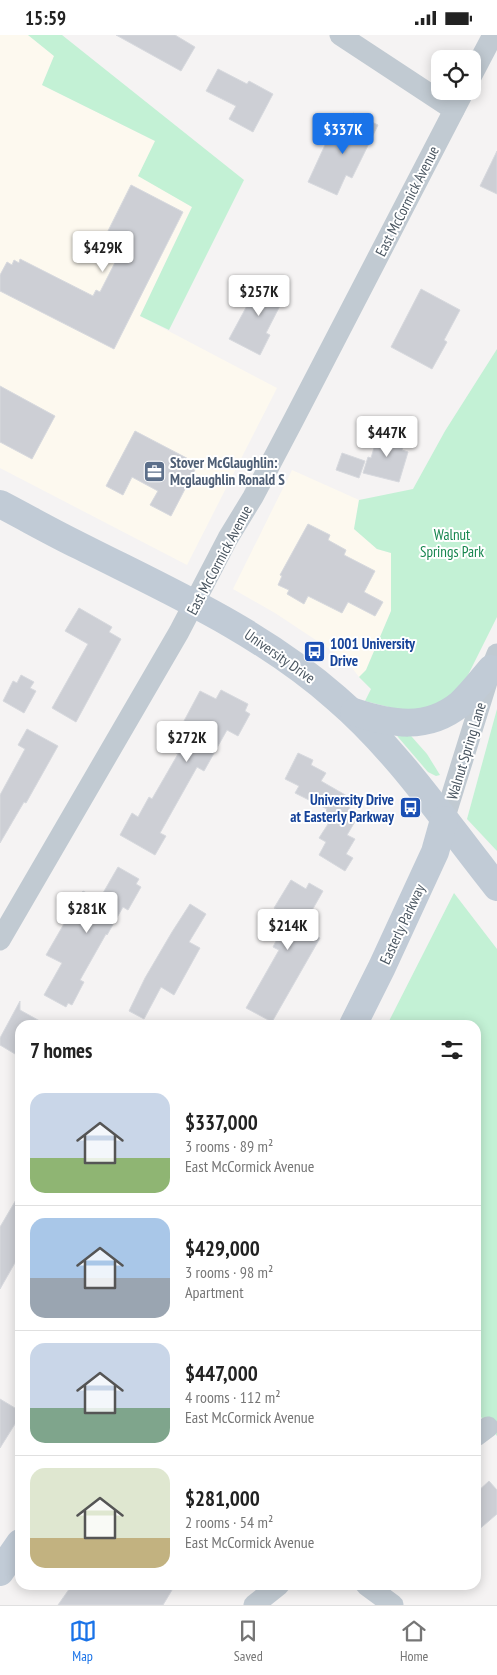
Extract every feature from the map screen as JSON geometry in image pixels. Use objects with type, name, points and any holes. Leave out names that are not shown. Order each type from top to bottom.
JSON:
[{"type":"main road","name":"University Drive","points":[[0,504],[79,546],[195,603],[234,625],[302,670],[350,710],[393,755],[430,799],[444,820],[497,887]]},
{"type":"main road","points":[[350,710],[390,722],[413,723],[430,719],[447,712],[460,703],[494,662]]},
{"type":"main road","name":"Easterly Parkway","points":[[356,1020],[435,852],[444,820]]},
{"type":"main road","points":[[0,1572],[15,1550]]},
{"type":"street","points":[[340,35],[454,110]]},
{"type":"street","points":[[481,58],[493,35]]},
{"type":"street","name":"East McCormick Avenue","points":[[0,940],[135,709],[195,603],[228,537],[253,497],[459,100]]},
{"type":"street","name":"Walnut Spring Lane","points":[[444,820],[494,662]]},
{"type":"street","points":[[254,1605],[273,1590]]},
{"type":"street","points":[[373,1590],[393,1605]]},
{"type":"shaded area","points":[[0,35],[28,35],[54,56],[42,85],[155,141],[139,176],[192,207],[140,316],[277,388],[187,565],[0,468]]},
{"type":"shaded area","points":[[292,470],[359,500],[354,529],[377,549],[391,553],[391,611],[366,670],[359,677],[346,660],[275,613],[233,589]]},
{"type":"green space","points":[[28,35],[62,35],[244,180],[169,330],[140,316],[192,207],[138,176],[155,141],[42,85],[54,56]]},
{"type":"green space","name":"Walnut Springs Park","points":[[497,349],[497,617],[466,679],[447,703],[420,715],[365,701],[371,689],[359,677],[366,670],[391,611],[391,553],[377,549],[354,529],[359,500],[413,489],[445,431]]},
{"type":"green space","points":[[497,709],[497,851],[467,819]]},
{"type":"green space","points":[[404,728],[427,754],[440,775],[436,776],[428,772],[395,733]]},
{"type":"green space","points":[[454,893],[497,949],[497,1436],[481,1417],[481,1020],[390,1020]]},
{"type":"building","points":[[116,35],[175,35],[195,47],[181,71]]},
{"type":"building","points":[[218,69],[247,84],[249,81],[273,94],[253,132],[229,119],[236,106],[206,91]]},
{"type":"building","points":[[353,113],[378,125],[352,178],[346,175],[337,195],[308,182],[331,132],[342,137]]},
{"type":"building","points":[[497,151],[497,194],[480,186]]},
{"type":"building","points":[[131,185],[183,212],[114,349],[0,291],[0,275],[7,262],[12,265],[14,260],[19,263],[20,259],[93,296],[96,290],[100,292],[126,241],[108,231]]},
{"type":"building","points":[[262,278],[287,292],[266,333],[270,335],[260,355],[229,339]]},
{"type":"building","points":[[421,289],[460,310],[444,340],[447,342],[432,369],[391,347]]},
{"type":"building","points":[[0,386],[55,416],[32,459],[0,442]]},
{"type":"building","name":"Stover McGlaughlin: Mcglaughlin Ronald S","points":[[135,431],[198,464],[171,516],[150,505],[158,491],[132,477],[123,495],[106,486]]},
{"type":"building","points":[[379,431],[406,440],[402,450],[408,452],[399,482],[363,473],[368,457],[371,458]]},
{"type":"building","points":[[342,453],[365,461],[359,478],[336,470]]},
{"type":"building","points":[[308,524],[330,535],[328,540],[346,550],[344,555],[375,571],[364,592],[383,602],[375,616],[348,602],[342,613],[308,596],[304,604],[287,594],[289,590],[278,585],[282,576],[280,575]]},
{"type":"building","points":[[79,608],[112,627],[109,632],[121,639],[76,722],[52,708],[88,644],[65,631]]},
{"type":"building","points":[[21,675],[34,682],[30,688],[36,691],[24,713],[3,701],[13,681],[17,683]]},
{"type":"building","points":[[221,690],[248,704],[245,711],[250,714],[238,736],[227,730],[204,771],[197,767],[160,833],[166,836],[155,855],[120,835],[132,813],[138,817],[149,797],[152,799],[178,754],[169,749],[200,691],[216,699]]},
{"type":"building","points":[[27,729],[58,746],[26,803],[24,802],[0,843],[0,795],[25,749],[18,745]]},
{"type":"building","points":[[298,753],[313,760],[311,765],[326,773],[321,781],[354,800],[346,814],[356,820],[347,835],[355,839],[346,854],[353,858],[345,871],[319,855],[326,842],[319,838],[328,824],[321,819],[327,809],[295,793],[299,786],[285,779]]},
{"type":"building","points":[[118,867],[139,879],[136,884],[141,887],[128,910],[123,907],[106,934],[80,980],[84,982],[72,1005],[68,1003],[66,1007],[44,995],[62,963],[46,955],[83,891],[99,900]]},
{"type":"building","points":[[291,880],[306,889],[309,883],[323,891],[302,928],[320,938],[273,1020],[268,1020],[246,1008],[279,950],[273,947],[289,916],[274,908]]},
{"type":"building","points":[[190,904],[206,914],[189,942],[200,948],[174,995],[161,987],[144,1019],[129,1011],[145,978]]},
{"type":"building","points":[[20,1001],[20,1010],[38,1020],[15,1020],[15,1054],[0,1045],[0,1038]]},
{"type":"building","points":[[15,1202],[15,1263],[0,1289],[0,1227]]},
{"type":"building","points":[[0,1399],[15,1408],[15,1424],[0,1448]]},
{"type":"building","points":[[489,1481],[497,1490],[497,1514],[481,1528],[481,1488]]},
{"type":"building","points":[[68,1590],[172,1590],[163,1605],[58,1605]]},
{"type":"place","name":"Stover McGlaughlin: Mcglaughlin Ronald S","points":[[154,471]]},
{"type":"place","name":"1001 University Drive","points":[[314,652]]},
{"type":"place","name":"University Drive at Easterly Parkway","points":[[410,808]]}]
